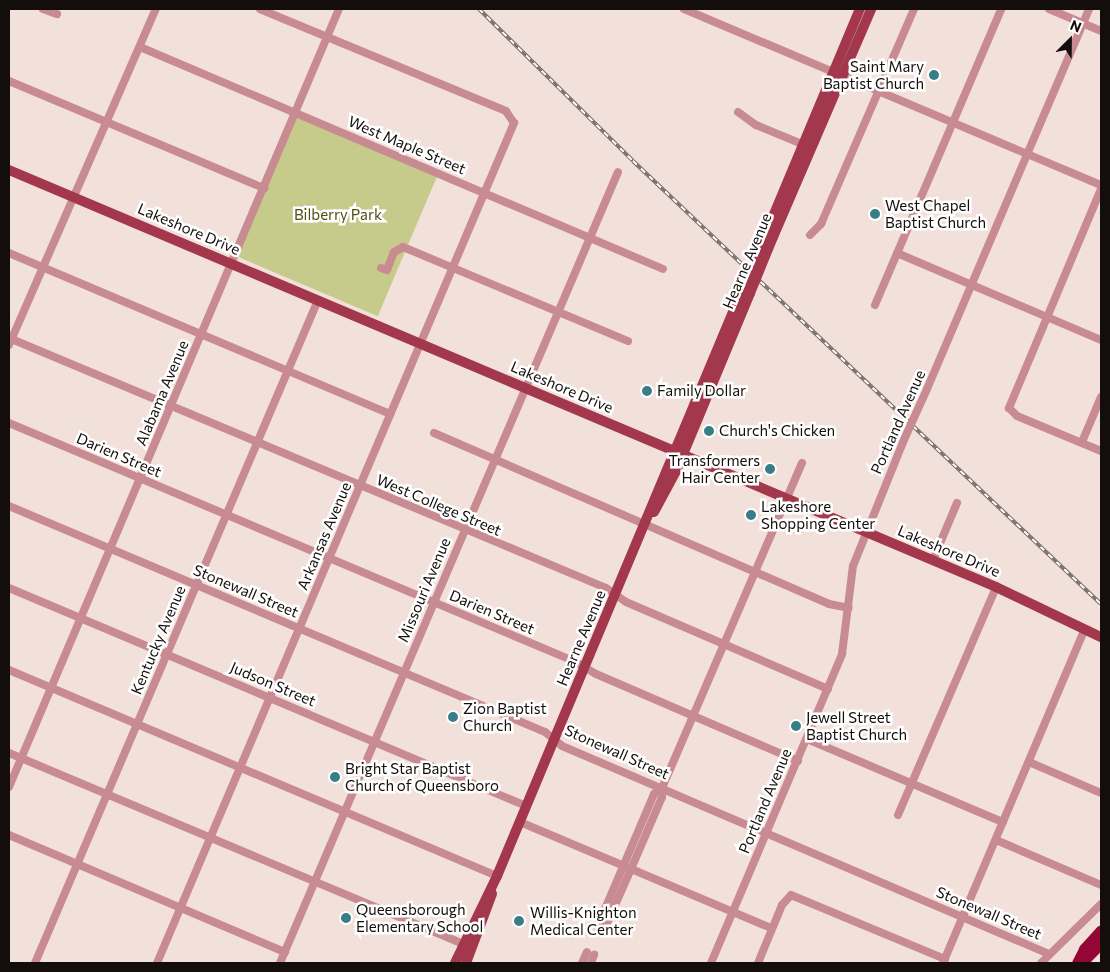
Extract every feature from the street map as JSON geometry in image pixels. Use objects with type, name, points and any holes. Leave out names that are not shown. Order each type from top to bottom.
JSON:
[{"type":"highway","points":[[1077,963],[1084,949],[1101,930]]},
{"type":"highway","points":[[1082,963],[1101,942]]},
{"type":"main road","name":"Hearne Avenue","points":[[455,963],[468,946],[616,595],[679,452],[838,73],[860,9]]},
{"type":"main road","name":"Hearne Avenue","points":[[838,73],[871,9]]},
{"type":"main road","name":"Lakeshore Drive","points":[[9,170],[933,560],[996,587],[1101,637]]},
{"type":"main road","name":"Hearne Avenue","points":[[466,963],[468,946]]},
{"type":"street","points":[[43,9],[57,14]]},
{"type":"street","points":[[10,341],[41,267],[108,124],[156,9]]},
{"type":"street","points":[[260,9],[328,37]]},
{"type":"street","name":"Alabama Avenue","points":[[9,787],[339,9]]},
{"type":"street","points":[[684,9],[1028,153],[1101,187],[1009,408],[1017,416],[1101,451]]},
{"type":"street","points":[[810,235],[821,224],[914,9]]},
{"type":"street","points":[[876,305],[1001,9]]},
{"type":"street","points":[[1048,9],[1101,31]]},
{"type":"street","name":"Portland Avenue","points":[[711,963],[828,689],[846,639],[853,566],[866,532],[1090,9]]},
{"type":"street","name":"Arkansas Avenue","points":[[157,963],[513,128],[514,119],[506,111],[328,37]]},
{"type":"street","name":"West Maple Street","points":[[140,47],[590,236],[663,269]]},
{"type":"street","points":[[9,81],[264,188]]},
{"type":"street","points":[[738,112],[756,125],[807,146]]},
{"type":"street","name":"Missouri Avenue","points":[[280,963],[618,172]]},
{"type":"street","points":[[381,268],[387,270],[397,248],[410,250],[628,341]]},
{"type":"street","points":[[9,253],[390,414]]},
{"type":"street","points":[[898,253],[1101,340]]},
{"type":"street","name":"Kentucky Avenue","points":[[35,963],[318,300]]},
{"type":"street","name":"West College Street","points":[[10,341],[616,595],[828,689]]},
{"type":"street","points":[[1082,442],[1101,397]]},
{"type":"street","name":"Darien Street","points":[[9,424],[434,603],[798,761]]},
{"type":"street","points":[[434,433],[647,523],[654,529],[754,572],[830,604],[849,608]]},
{"type":"street","points":[[627,868],[598,925],[599,932],[605,928],[627,868],[654,794],[662,788],[802,463]]},
{"type":"street","points":[[933,560],[957,503]]},
{"type":"street","name":"Stonewall Street","points":[[9,506],[545,732],[562,746],[1050,954]]},
{"type":"street","points":[[898,815],[996,587]]},
{"type":"street","name":"Judson Street","points":[[9,588],[526,806]]},
{"type":"street","points":[[758,963],[785,899],[791,895],[944,961],[1085,629]]},
{"type":"street","points":[[9,670],[497,876]]},
{"type":"street","points":[[807,739],[1003,822]]},
{"type":"street","points":[[9,753],[468,946]]},
{"type":"street","points":[[1029,762],[1101,793]]},
{"type":"street","points":[[520,822],[768,927]]},
{"type":"street","points":[[9,835],[285,952]]},
{"type":"street","points":[[996,840],[1101,885]]},
{"type":"street","points":[[1041,963],[1101,904]]},
{"type":"street","points":[[582,963],[591,954],[591,963]]},
{"type":"green space","name":"Bilberry Park","points":[[296,112],[439,173],[378,316],[235,256]]},
{"type":"railway","points":[[479,9],[633,161],[1101,604]]},
{"type":"place","name":"Saint Mary Baptist Church","points":[[934,75]]},
{"type":"place","name":"West Chapel Baptist Church","points":[[875,214]]},
{"type":"place","name":"Family Dollar","points":[[647,391]]},
{"type":"place","name":"Church's Chicken","points":[[709,431]]},
{"type":"place","name":"Transformers Hair Center","points":[[770,469]]},
{"type":"place","name":"Lakeshore Shopping Center","points":[[751,515]]},
{"type":"place","name":"Zion Baptist Church","points":[[453,717]]},
{"type":"place","name":"Jewell Street Baptist Church","points":[[796,726]]},
{"type":"place","name":"Bright Star Baptist Church of Queensboro","points":[[335,777]]},
{"type":"place","name":"Queensborough Elementary School","points":[[346,918]]},
{"type":"place","name":"Willis-Knighton Medical Center","points":[[519,921]]}]
